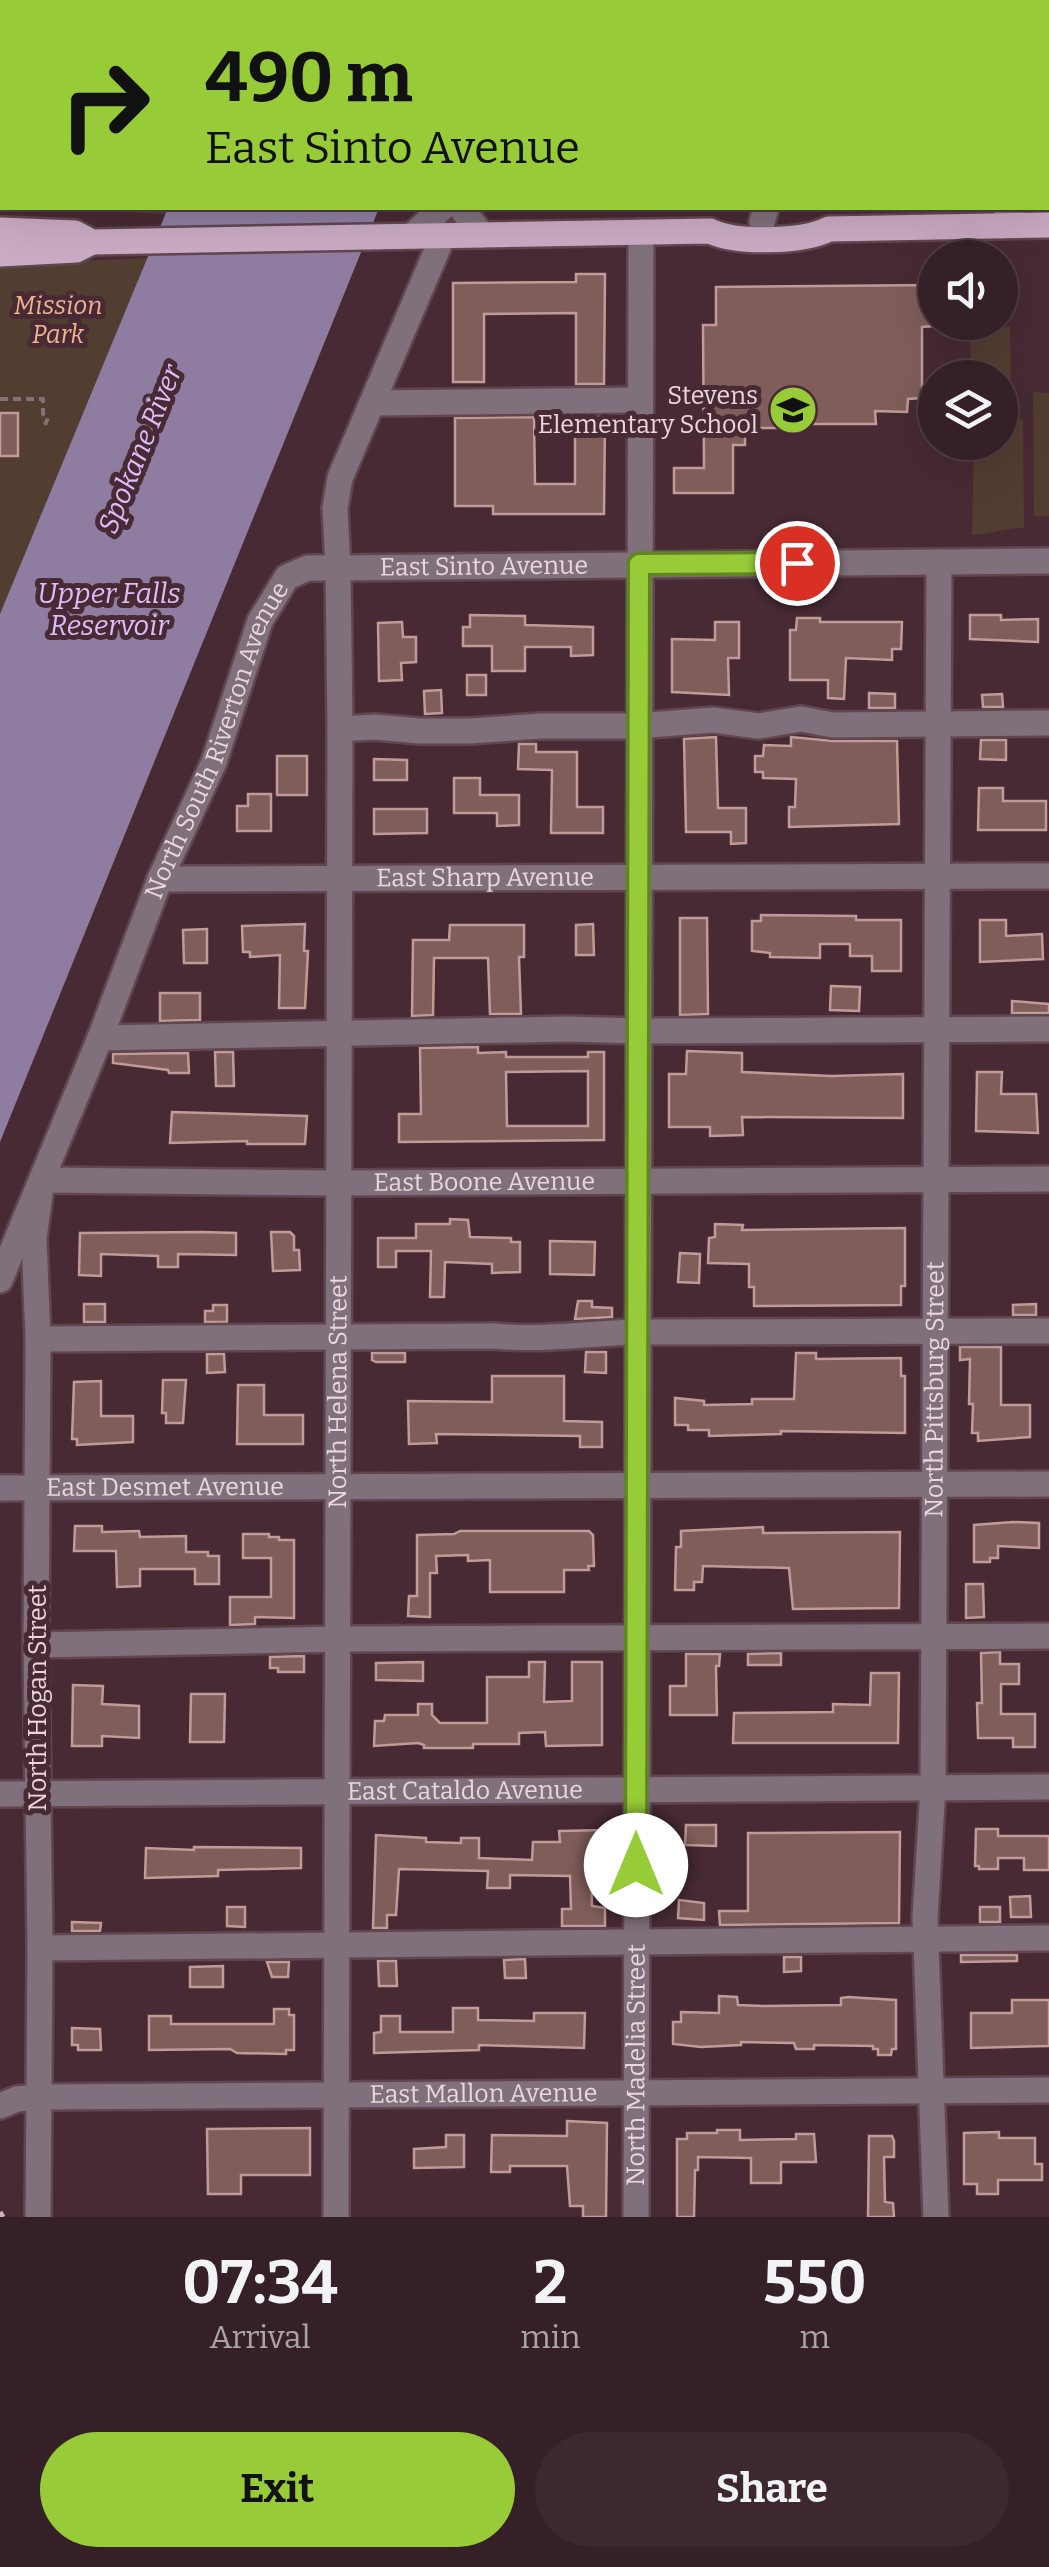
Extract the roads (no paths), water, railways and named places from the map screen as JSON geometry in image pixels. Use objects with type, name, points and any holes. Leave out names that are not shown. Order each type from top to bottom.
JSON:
[{"type":"main road","points":[[710,231],[726,223],[764,215],[812,222],[829,229]]},
{"type":"main road","points":[[0,254],[76,250],[95,242],[710,231],[726,238],[778,238],[813,237],[829,229],[1007,217],[1049,225]]},
{"type":"main road","points":[[0,230],[75,233],[95,242]]},
{"type":"street","points":[[408,236],[440,210]]},
{"type":"street","points":[[463,210],[482,235]]},
{"type":"street","name":"North Madelia Street","points":[[636,2217],[640,232]]},
{"type":"street","points":[[338,568],[337,493],[442,236]]},
{"type":"street","points":[[372,403],[638,400]]},
{"type":"street","name":"North Pittsburg Street","points":[[936,2217],[925,1938],[933,1786],[939,562]]},
{"type":"street","name":"East Sinto Avenue","points":[[338,568],[1049,562]]},
{"type":"street","name":"North Helena Street","points":[[336,2217],[338,568]]},
{"type":"street","name":"North South Riverton Avenue","points":[[0,1280],[100,1038],[160,879],[214,762],[240,674],[271,599],[296,572],[338,568]]},
{"type":"street","points":[[340,729],[437,731],[713,720],[759,726],[801,719],[833,725],[1049,723]]},
{"type":"street","name":"East Sharp Avenue","points":[[160,879],[1049,876]]},
{"type":"street","points":[[100,1038],[339,1031],[1049,1030]]},
{"type":"street","name":"East Boone Avenue","points":[[42,1180],[339,1183],[1049,1179]]},
{"type":"street","name":"North Hogan Street","points":[[38,2217],[38,1339],[34,1238],[42,1180]]},
{"type":"street","points":[[38,1339],[494,1336],[526,1340],[576,1333],[1049,1330]]},
{"type":"street","name":"East Desmet Avenue","points":[[0,1488],[1049,1484]]},
{"type":"street","points":[[36,1645],[338,1639],[1049,1636]]},
{"type":"street","name":"East Cataldo Avenue","points":[[0,1794],[1049,1787]]},
{"type":"street","points":[[40,1948],[1049,1938]]},
{"type":"street","name":"East Mallon Avenue","points":[[0,2106],[38,2097],[1049,2090]]},
{"type":"water","name":"Upper Falls Reservoir","points":[[167,210],[378,210],[0,1142],[0,614]]},
{"type":"railway","points":[[0,2212],[3,2217]]},
{"type":"place","name":"Stevens Elementary School","points":[[793,410]]},
{"type":"park label","name":"Mission Park","points":[[58,320]]},
{"type":"water label","name":"Spokane River","points":[[140,449]]}]
